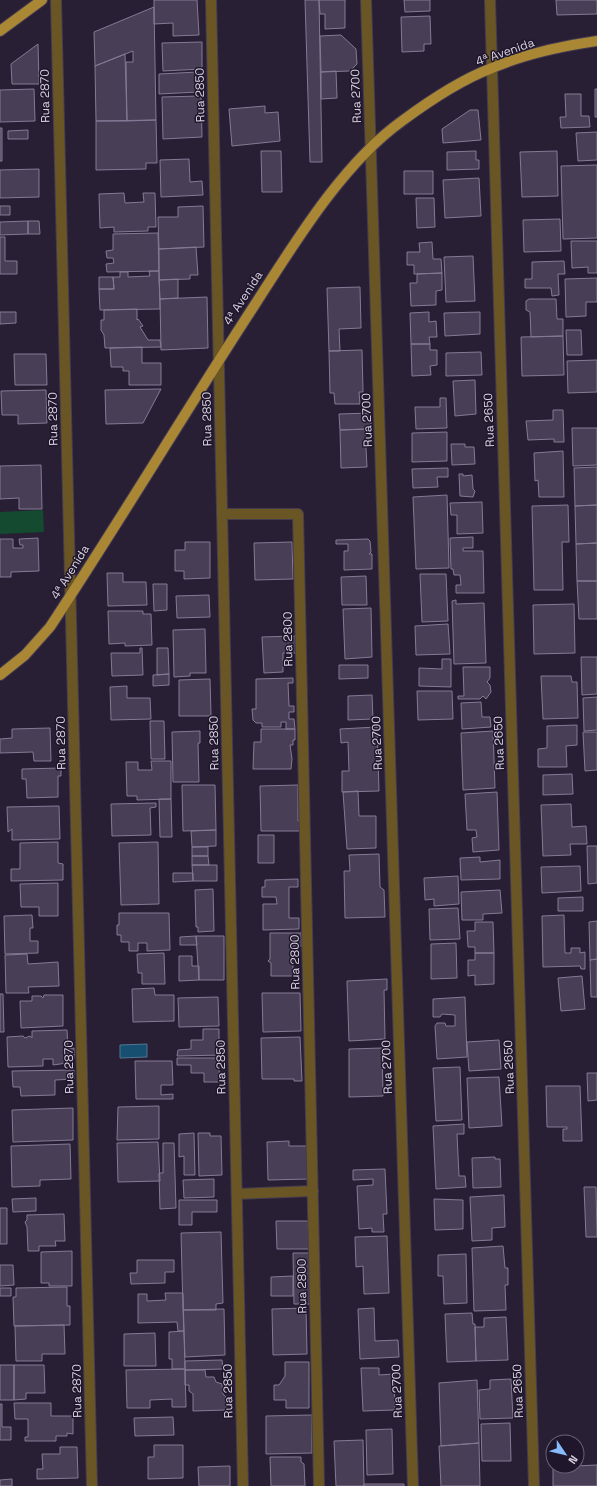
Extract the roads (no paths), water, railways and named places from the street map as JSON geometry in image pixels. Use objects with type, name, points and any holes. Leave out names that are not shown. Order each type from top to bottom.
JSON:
[{"type":"main road","points":[[0,32],[42,0]]},
{"type":"main road","name":"4ª Avenida","points":[[0,675],[25,656],[50,627],[71,596],[219,359],[308,224],[371,147],[401,121],[433,100],[492,68],[573,45],[597,41]]},
{"type":"street","name":"Rua 2870","points":[[56,0],[92,1486]]},
{"type":"street","name":"Rua 2850","points":[[211,0],[243,1486]]},
{"type":"street","name":"Rua 2700","points":[[366,0],[413,1486]]},
{"type":"street","name":"Rua 2650","points":[[490,0],[534,1486]]},
{"type":"street","name":"Rua 2800","points":[[222,514],[298,514],[319,1486]]},
{"type":"street","points":[[237,1194],[313,1192]]},
{"type":"water","points":[[147,1044],[147,1057],[120,1058],[120,1045]]}]
